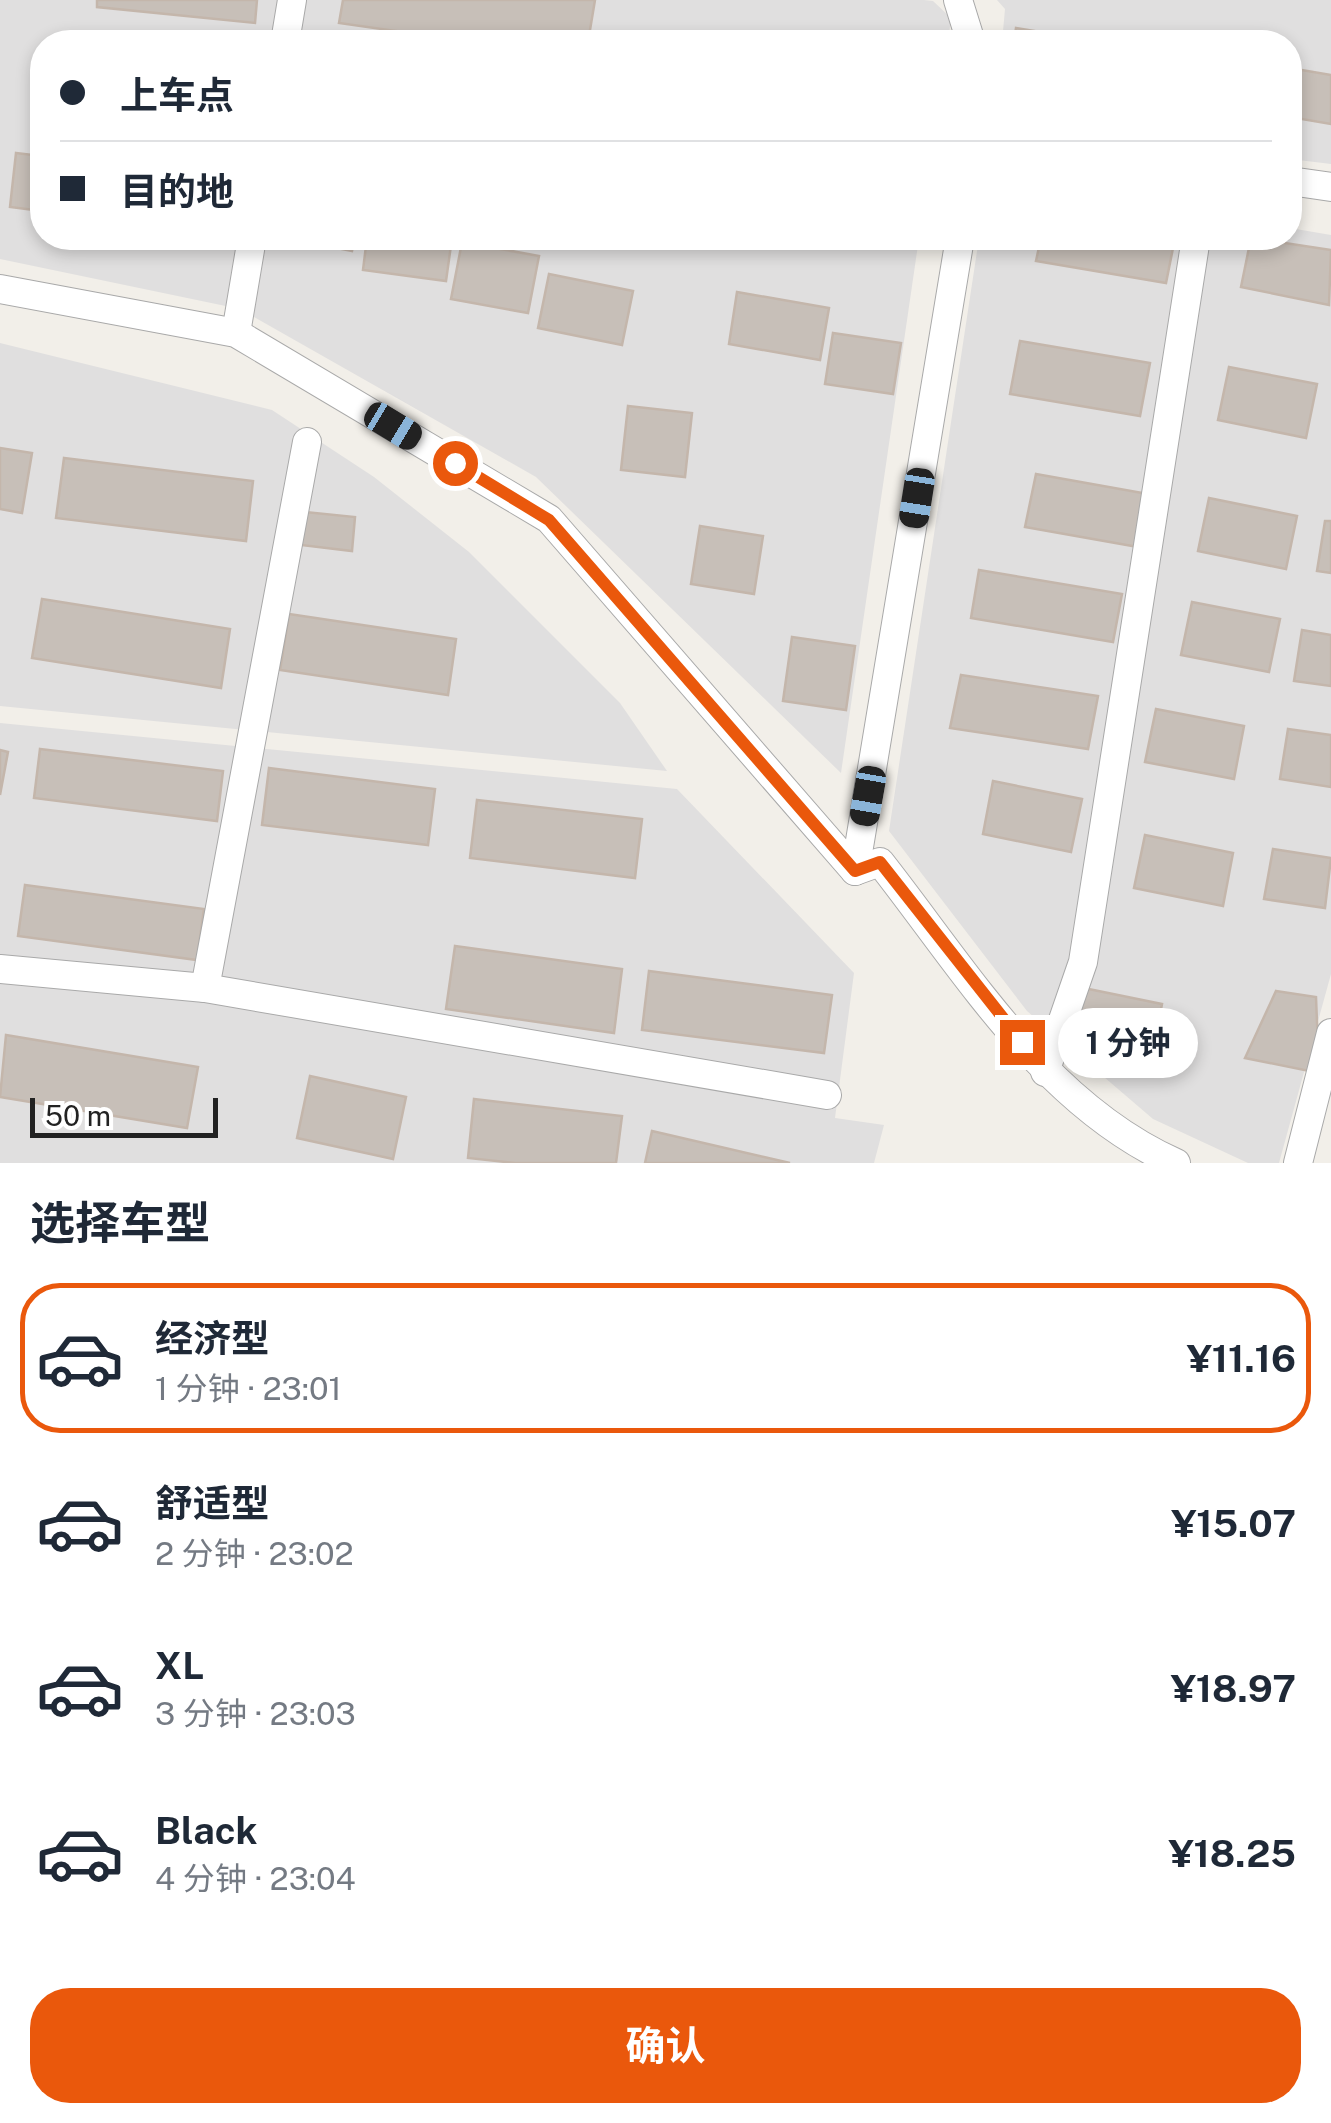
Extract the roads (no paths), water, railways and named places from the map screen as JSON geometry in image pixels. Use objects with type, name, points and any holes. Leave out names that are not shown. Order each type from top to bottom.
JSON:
[{"type":"street","points":[[287,30],[292,0]]},
{"type":"street","points":[[958,0],[968,30]]},
{"type":"street","points":[[1302,183],[1331,187]]},
{"type":"street","points":[[236,332],[250,250]]},
{"type":"street","points":[[855,871],[958,250]]},
{"type":"street","points":[[1045,1072],[1083,962],[1194,250]]},
{"type":"street","points":[[0,289],[236,332],[549,520],[855,871]]},
{"type":"street","points":[[206,988],[307,442]]},
{"type":"street","points":[[855,871],[880,862],[1045,1072],[1098,1115],[1176,1163]]},
{"type":"street","points":[[0,969],[206,988],[827,1095]]},
{"type":"street","points":[[1298,1163],[1331,1034]]}]
